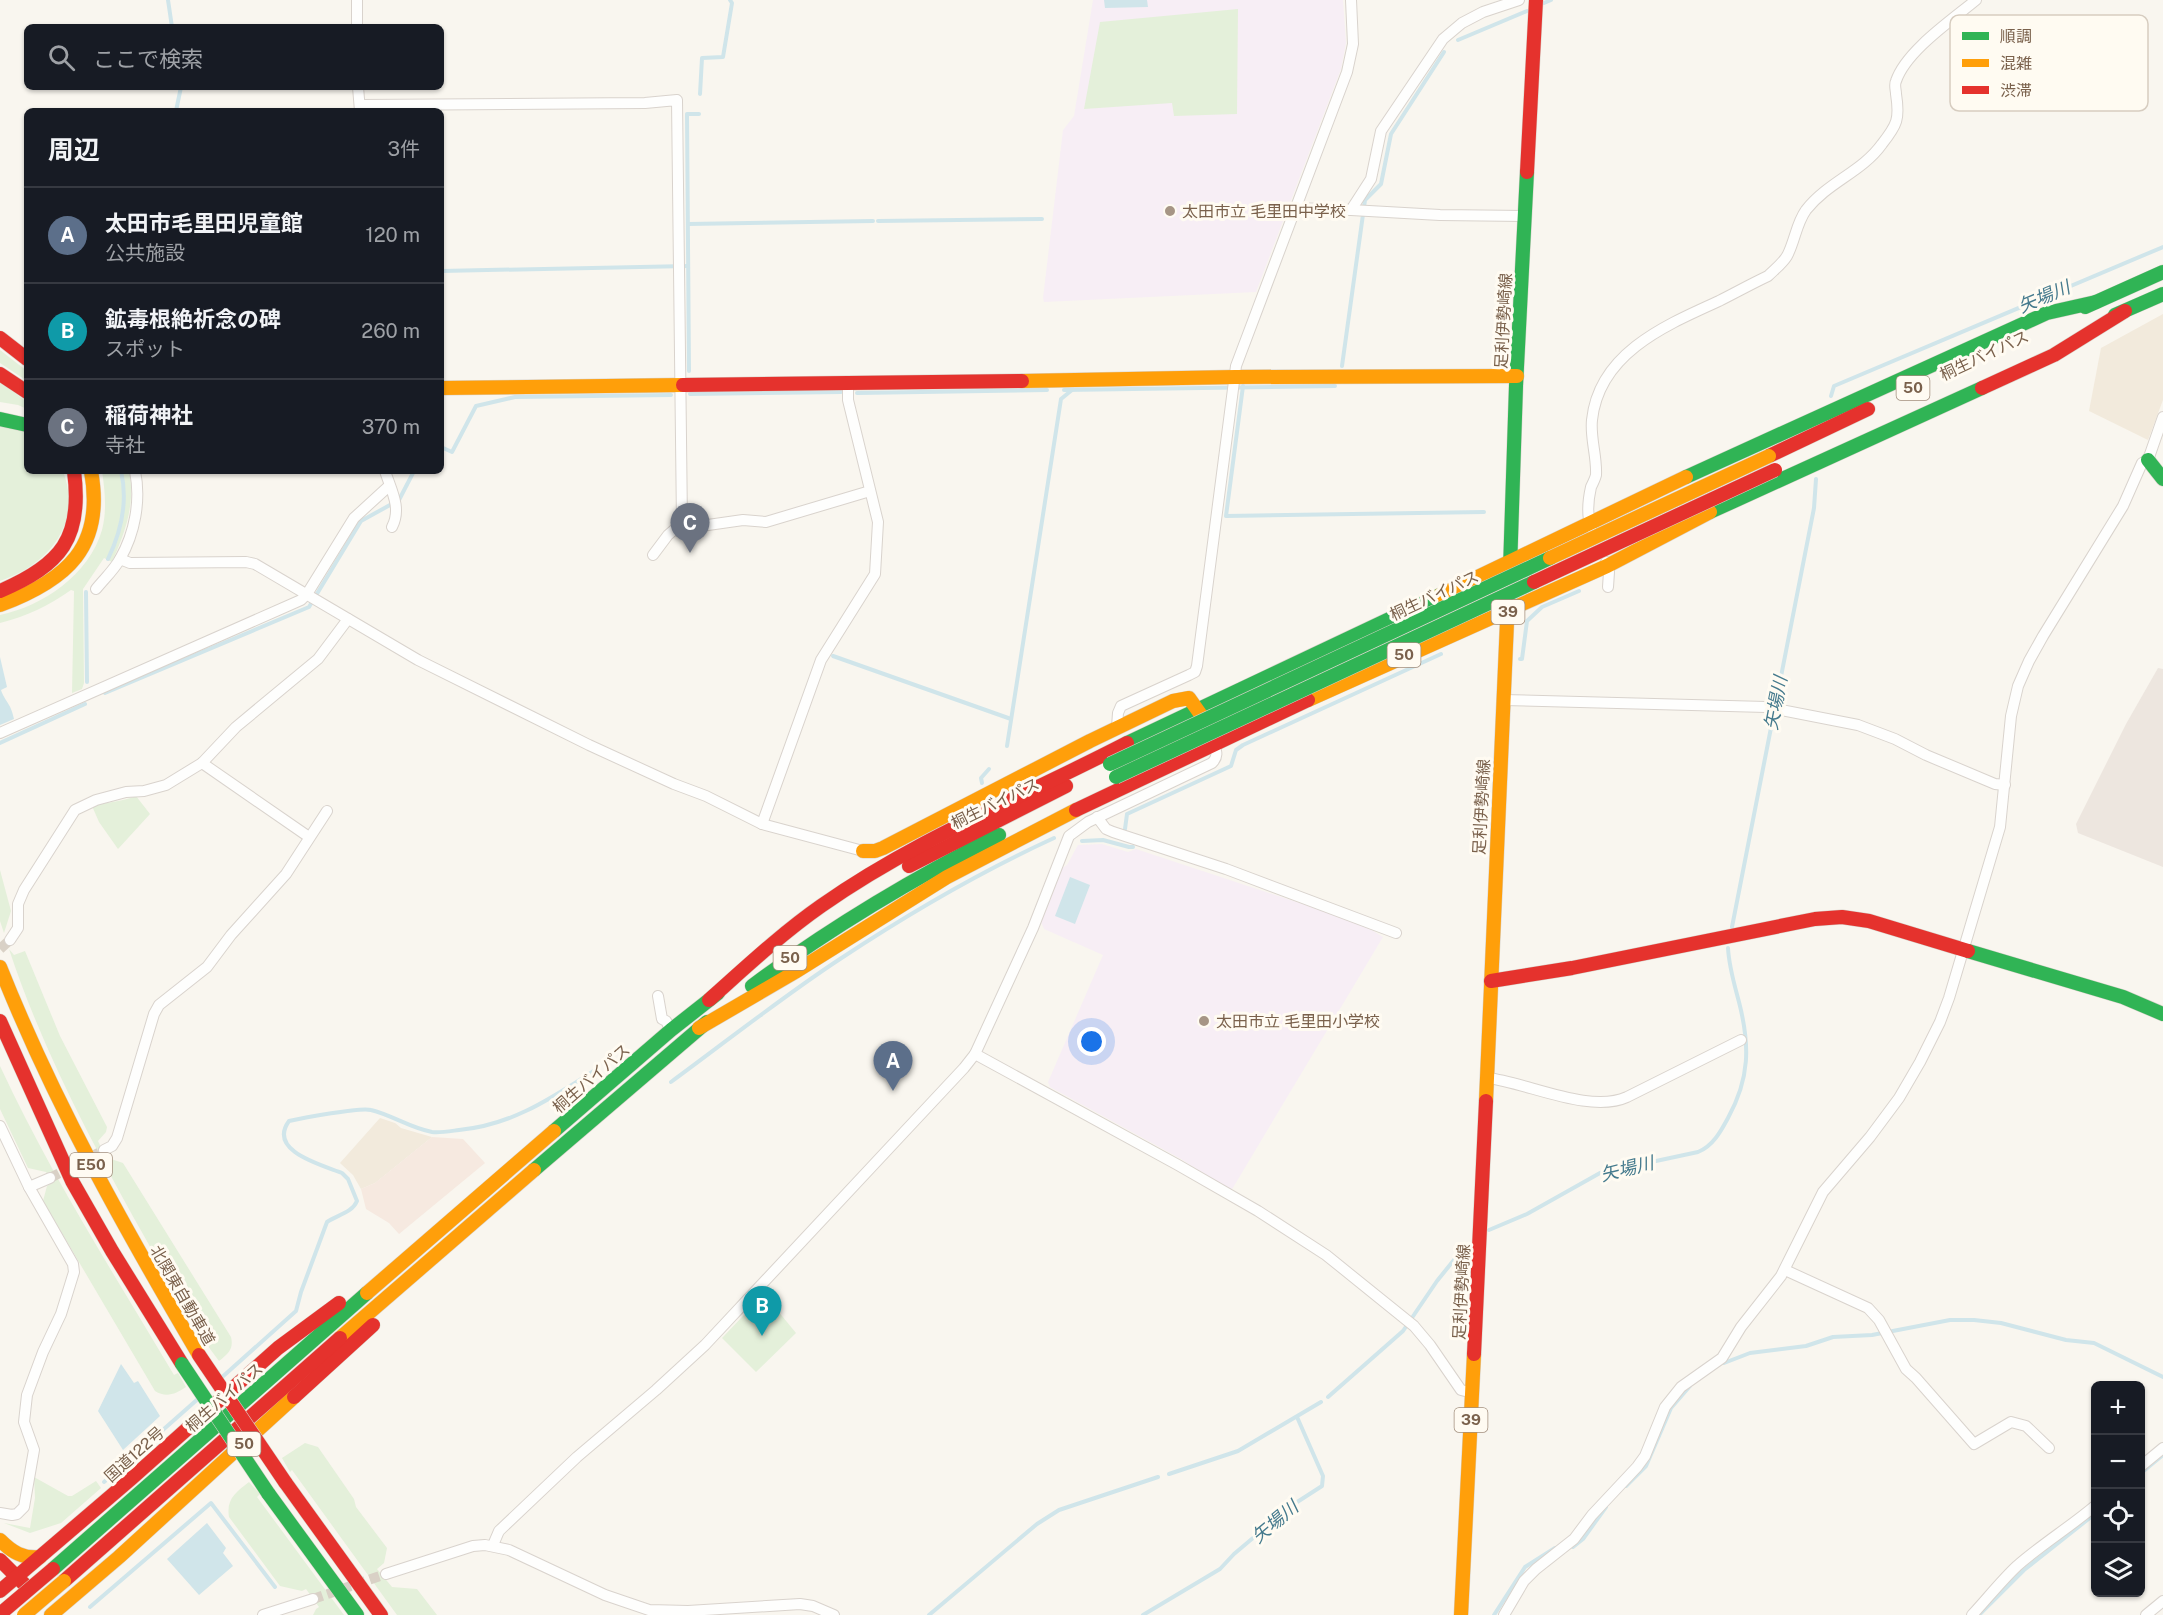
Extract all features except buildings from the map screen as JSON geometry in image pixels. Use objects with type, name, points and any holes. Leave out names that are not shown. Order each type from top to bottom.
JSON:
[{"type":"main road","name":"足利伊勢崎線","points":[[1461,1615],[1488,1078],[1524,216],[1536,0]]},
{"type":"main road","name":"桐生バイパス","points":[[0,1614],[671,1029],[779,949],[862,894],[919,860],[1110,764],[2163,272]]},
{"type":"main road","name":"桐生バイパス","points":[[26,1615],[424,1264],[699,1028],[779,965],[872,905],[939,865],[1116,777],[1775,470],[2163,294]]},
{"type":"main road","name":"50","points":[[709,1000],[796,925],[838,894],[924,843],[1198,708],[1590,525],[1689,476],[2047,313],[2096,302]]},
{"type":"main road","name":"50","points":[[699,1028],[795,972],[946,877],[1131,783],[1371,670],[1607,566],[1707,513],[2054,355],[2125,311]]},
{"type":"main road","points":[[0,338],[24,357]]},
{"type":"main road","points":[[0,374],[24,390]]},
{"type":"main road","points":[[444,388],[848,383],[1235,384],[1517,376]]},
{"type":"main road","points":[[0,419],[24,424]]},
{"type":"main road","points":[[2148,460],[2163,479]]},
{"type":"main road","points":[[0,591],[38,574],[63,549],[76,521],[79,492],[75,474]]},
{"type":"main road","points":[[0,605],[42,587],[72,564],[92,527],[96,491],[92,474]]},
{"type":"main road","points":[[863,851],[884,848],[1117,727],[1185,698],[1189,698],[1198,708],[1214,744]]},
{"type":"main road","points":[[1491,981],[1572,968],[1815,919],[1842,916],[1869,921],[2123,997],[2163,1014]]},
{"type":"main road","name":"北関東自動車道","points":[[0,967],[41,1066],[71,1129],[147,1267],[199,1355],[285,1482],[381,1615]]},
{"type":"main road","name":"E50","points":[[0,1021],[56,1148],[112,1251],[182,1364],[268,1493],[357,1615]]},
{"type":"main road","points":[[0,1048],[56,1148]]},
{"type":"main road","name":"国道122号","points":[[1,1589],[278,1348],[365,1283],[417,1249]]},
{"type":"main road","name":"50","points":[[52,1615],[128,1549],[390,1310],[424,1264]]},
{"type":"main road","points":[[0,1540],[20,1557],[33,1559],[40,1557]]},
{"type":"main road","points":[[0,1560],[52,1615]]},
{"type":"main road","points":[[1,1589],[26,1615]]},
{"type":"street","points":[[357,0],[357,24]]},
{"type":"street","points":[[1117,727],[1121,706],[1195,672],[1197,666],[1236,366],[1351,57],[1353,44],[1350,0]]},
{"type":"street","points":[[1361,210],[1371,179],[1381,131],[1443,39],[1462,23],[1483,12],[1519,0]]},
{"type":"street","points":[[1958,15],[1976,0]]},
{"type":"street","points":[[1608,587],[1607,566],[1590,525],[1588,513],[1590,494],[1596,476],[1592,419],[1603,387],[1615,367],[1632,348],[1647,338],[1692,312],[1768,276],[1776,269],[1787,256],[1799,221],[1806,210],[1823,191],[1873,157],[1895,126],[1899,111],[1895,82],[1910,58],[1950,21]]},
{"type":"street","points":[[358,90],[360,108],[645,103],[677,100],[683,516],[682,523],[668,535],[653,555]]},
{"type":"street","points":[[1295,208],[1524,216]]},
{"type":"street","points":[[762,824],[821,660],[875,574],[878,522],[848,400],[848,383]]},
{"type":"street","points":[[1504,1615],[1524,1581],[1574,1539],[1592,1515],[1637,1467],[1645,1456],[1665,1407],[1681,1387],[1722,1358],[1741,1327],[1785,1270],[1823,1192],[1870,1137],[1899,1098],[1920,1062],[1940,1022],[2000,827],[2013,701],[2029,661],[2123,506],[2142,464],[2148,460],[2163,417]]},
{"type":"street","points":[[96,589],[120,559],[134,521],[137,499],[135,474]]},
{"type":"street","points":[[386,474],[396,506],[396,518],[392,527]]},
{"type":"street","points":[[0,733],[312,597],[354,518],[392,490]]},
{"type":"street","points":[[682,523],[687,528],[743,520],[766,522],[870,491]]},
{"type":"street","points":[[120,559],[130,563],[246,562],[255,564],[418,660],[674,784],[706,796],[762,824],[863,851]]},
{"type":"street","points":[[10,940],[18,928],[18,904],[24,890],[75,810],[96,800],[166,785],[202,763],[236,727],[318,659],[348,619]]},
{"type":"street","points":[[1503,700],[1766,707],[1857,725],[1895,739],[1926,755],[1995,784],[2005,785]]},
{"type":"street","points":[[493,1545],[499,1531],[577,1457],[644,1401],[705,1345],[975,1054],[1033,928],[1069,836],[1077,828],[1097,817],[1212,763],[1217,753],[1214,744]]},
{"type":"street","points":[[202,763],[309,837]]},
{"type":"street","points":[[104,1150],[112,1146],[117,1138],[151,1023],[159,1005],[207,967],[231,935],[286,874],[327,811]]},
{"type":"street","points":[[1097,817],[1106,829],[1113,832],[1226,868],[1396,933]]},
{"type":"street","points":[[658,996],[658,1007],[662,1018],[671,1029]]},
{"type":"street","points":[[1488,1078],[1593,1103],[1612,1102],[1627,1097],[1741,1040]]},
{"type":"street","points":[[975,1054],[1258,1211],[1326,1256],[1410,1323],[1430,1345],[1461,1390],[1473,1393]]},
{"type":"street","points":[[0,1126],[29,1187],[73,1264],[74,1272],[61,1314],[43,1352],[27,1395],[24,1422],[34,1450],[24,1507],[12,1515],[0,1513]]},
{"type":"street","points":[[29,1187],[50,1178]]},
{"type":"street","points":[[1785,1270],[1868,1308],[1886,1331],[1906,1369],[1917,1378],[1974,1444],[2011,1422],[2026,1426],[2049,1448]]},
{"type":"street","points":[[2145,1463],[2163,1448]]},
{"type":"street","points":[[1972,1615],[2016,1567],[2091,1509]]},
{"type":"street","points":[[386,1574],[473,1546],[493,1545],[509,1550],[646,1613],[800,1604],[813,1606],[834,1615]]},
{"type":"street","points":[[263,1615],[313,1599]]},
{"type":"street","points":[[2146,1615],[2163,1601]]},
{"type":"shaded area","name":"太田市立 毛里田中学校","points":[[1093,0],[1343,0],[1346,43],[1341,69],[1256,292],[1044,302],[1063,130],[1074,116]]},
{"type":"shaded area","points":[[1104,0],[1147,0],[1148,7],[1105,8]]},
{"type":"shaded area","points":[[2163,314],[2163,400],[2148,440],[2089,411],[2101,348]]},
{"type":"shaded area","points":[[0,657],[7,687],[1,690],[14,719],[0,725]]},
{"type":"shaded area","points":[[2158,668],[2163,669],[2163,867],[2078,833],[2076,824],[2126,724]]},
{"type":"shaded area","name":"太田市立 毛里田小学校","points":[[1102,844],[1128,852],[1136,849],[1360,923],[1383,937],[1231,1191],[1181,1159],[1050,1087],[1048,1082],[1103,955],[1044,929],[1041,922],[1061,869],[1067,865],[1078,845]]},
{"type":"shaded area","points":[[1070,877],[1090,885],[1075,924],[1055,916]]},
{"type":"shaded area","points":[[380,1118],[395,1123],[401,1128],[432,1137],[375,1183],[361,1189],[353,1175],[340,1163]]},
{"type":"shaded area","points":[[432,1137],[463,1139],[485,1163],[399,1234],[389,1223],[366,1209],[361,1189],[375,1183]]},
{"type":"shaded area","points":[[121,1364],[134,1383],[138,1381],[160,1416],[123,1450],[98,1411]]},
{"type":"shaded area","points":[[207,1523],[226,1548],[223,1553],[233,1566],[199,1595],[167,1559]]},
{"type":"green space","points":[[1238,9],[1237,114],[1174,116],[1172,103],[1084,109],[1100,22]]},
{"type":"green space","points":[[0,350],[24,369],[24,379],[0,363]]},
{"type":"green space","points":[[0,382],[24,400],[24,408],[18,405],[0,402]]},
{"type":"green space","points":[[0,425],[24,430],[24,474],[64,474],[68,490],[68,508],[65,525],[57,540],[46,553],[33,565],[0,581]]},
{"type":"green space","points":[[102,474],[130,474],[130,506],[125,529],[112,562],[104,558],[83,589],[84,683],[82,689],[72,693],[74,591],[71,590],[37,610],[0,623],[0,615],[16,611],[48,596],[62,586],[87,561],[96,546],[104,523]]},
{"type":"green space","points":[[136,796],[150,814],[118,849],[99,822],[92,806]]},
{"type":"green space","points":[[0,870],[11,911],[4,933],[0,921]]},
{"type":"green space","points":[[9,949],[14,955],[25,951],[60,1036],[107,1127],[106,1132],[98,1141],[107,1160],[123,1163],[231,1337],[230,1351],[219,1361],[181,1304],[71,1099],[38,1025]]},
{"type":"green space","points":[[0,1066],[40,1146],[83,1223],[174,1375],[178,1373],[186,1387],[178,1392],[167,1395],[155,1391],[43,1201],[47,1186],[52,1183],[46,1172],[28,1168],[0,1109]]},
{"type":"green space","points":[[764,1294],[796,1333],[756,1372],[722,1338]]},
{"type":"green space","points":[[305,1443],[318,1447],[354,1499],[356,1507],[387,1548],[384,1563],[377,1569],[392,1587],[417,1589],[437,1615],[397,1615],[292,1470],[290,1472],[282,1458]]},
{"type":"green space","points":[[34,1477],[68,1496],[72,1496],[96,1481],[101,1488],[61,1523],[30,1533],[4,1523],[30,1528],[35,1498]]},
{"type":"green space","points":[[249,1482],[260,1494],[257,1497],[344,1615],[313,1615],[319,1607],[306,1589],[302,1591],[280,1586],[229,1517],[231,1501],[236,1493]]},
{"type":"waterway","points":[[168,0],[172,24]]},
{"type":"waterway","points":[[700,94],[702,58],[723,57],[732,3],[730,0]]},
{"type":"waterway","points":[[1544,3],[1551,0]]},
{"type":"waterway","points":[[1458,40],[1527,11]]},
{"type":"waterway","points":[[1342,366],[1365,200],[1381,184],[1391,134],[1444,52]]},
{"type":"waterway","points":[[177,108],[180,90]]},
{"type":"waterway","points":[[689,371],[687,114],[699,114]]},
{"type":"waterway","points":[[878,221],[1042,219]]},
{"type":"waterway","points":[[688,224],[873,221]]},
{"type":"waterway","name":"矢場川","points":[[1831,396],[1834,386],[2163,247]]},
{"type":"waterway","points":[[444,271],[688,266]]},
{"type":"waterway","points":[[1243,386],[1226,516],[1484,512]]},
{"type":"waterway","points":[[1064,390],[1335,386]]},
{"type":"waterway","points":[[857,393],[1047,390]]},
{"type":"waterway","points":[[1007,746],[1061,399],[1072,390]]},
{"type":"waterway","points":[[690,394],[841,392]]},
{"type":"waterway","points":[[444,448],[452,452],[476,406],[515,397],[671,395]]},
{"type":"waterway","points":[[108,559],[122,516],[124,494],[122,474]]},
{"type":"waterway","points":[[105,693],[309,607],[361,521],[399,500],[412,474]]},
{"type":"waterway","name":"矢場川","points":[[1732,927],[1814,508],[1816,479]]},
{"type":"waterway","points":[[1520,659],[1522,659],[1527,621],[1542,607],[1579,591]]},
{"type":"waterway","points":[[86,592],[87,682]]},
{"type":"waterway","points":[[1125,829],[1127,814],[1231,766],[1236,750],[1243,745],[1441,654]]},
{"type":"waterway","points":[[833,656],[1011,719]]},
{"type":"waterway","points":[[0,743],[85,704]]},
{"type":"waterway","points":[[982,783],[981,778],[989,769]]},
{"type":"waterway","points":[[671,1082],[797,988],[866,942],[972,879],[1054,838]]},
{"type":"waterway","points":[[1082,841],[1103,840],[1133,847]]},
{"type":"waterway","name":"矢場川","points":[[1489,1230],[1527,1214],[1600,1173],[1698,1152],[1716,1138],[1741,1089],[1746,1061],[1743,1018],[1728,948]]},
{"type":"waterway","points":[[220,1379],[296,1311],[327,1222],[348,1211],[357,1201],[348,1179],[342,1173],[311,1161],[291,1149],[285,1141],[284,1132],[289,1121],[365,1109],[432,1132],[479,1127],[532,1108],[597,1069]]},
{"type":"waterway","name":"矢場川","points":[[1328,1397],[1403,1331],[1437,1281],[1466,1245]]},
{"type":"waterway","points":[[1724,1363],[1750,1353],[1806,1346],[1833,1337],[1872,1335],[1950,1320],[1974,1320],[2001,1323],[2066,1340],[2094,1343],[2163,1377]]},
{"type":"waterway","points":[[1626,1486],[1646,1466],[1671,1408],[1690,1386]]},
{"type":"waterway","points":[[104,1482],[199,1398]]},
{"type":"waterway","points":[[1169,1474],[1238,1451],[1321,1402]]},
{"type":"waterway","name":"矢場川","points":[[1143,1615],[1220,1569],[1234,1554],[1291,1506],[1322,1486],[1323,1476],[1297,1417]]},
{"type":"waterway","points":[[2145,1470],[2163,1455]]},
{"type":"waterway","points":[[929,1615],[1037,1524],[1059,1510],[1158,1477]]},
{"type":"waterway","points":[[90,1607],[211,1503],[275,1587]]},
{"type":"waterway","points":[[1573,1547],[1583,1539],[1606,1507]]},
{"type":"waterway","points":[[1979,1615],[2024,1570],[2091,1517]]},
{"type":"waterway","points":[[1494,1615],[1525,1567],[1555,1548]]},
{"type":"tunnel","points":[[0,949],[10,940]]},
{"type":"tunnel","points":[[50,1178],[104,1150]]},
{"type":"tunnel","points":[[313,1599],[386,1574]]},
{"type":"traffic: fast","points":[[1510,569],[1516,386],[1527,172]]},
{"type":"traffic: fast","points":[[2085,307],[2163,272]]},
{"type":"traffic: fast","points":[[2115,315],[2163,294]]},
{"type":"traffic: fast","points":[[1686,477],[2047,313],[2096,302]]},
{"type":"traffic: fast","points":[[1710,512],[1982,388]]},
{"type":"traffic: fast","points":[[0,419],[24,424]]},
{"type":"traffic: fast","points":[[2148,460],[2163,479]]},
{"type":"traffic: fast","points":[[1110,764],[1550,558]]},
{"type":"traffic: fast","points":[[1116,777],[1534,582]]},
{"type":"traffic: fast","points":[[1127,743],[1440,595]]},
{"type":"traffic: fast","points":[[752,986],[811,944],[872,905],[999,835]]},
{"type":"traffic: fast","points":[[1968,951],[2123,997],[2163,1014]]},
{"type":"traffic: fast","points":[[554,1131],[671,1030],[718,993]]},
{"type":"traffic: fast","points":[[534,1170],[707,1022]]},
{"type":"traffic: fast","points":[[53,1569],[367,1293]]},
{"type":"traffic: fast","points":[[182,1364],[268,1493]]},
{"type":"traffic: fast","points":[[268,1493],[357,1615]]},
{"type":"traffic: slow","points":[[1022,381],[1235,377],[1517,376]]},
{"type":"traffic: slow","points":[[444,388],[683,385]]},
{"type":"traffic: slow","points":[[1550,558],[1769,456]]},
{"type":"traffic: slow","points":[[0,605],[44,584],[62,572],[76,557],[86,540],[92,520],[94,498],[91,474]]},
{"type":"traffic: slow","points":[[1440,595],[1686,477]]},
{"type":"traffic: slow","points":[[1308,700],[1607,566],[1710,512]]},
{"type":"traffic: slow","points":[[1486,1101],[1508,599]]},
{"type":"traffic: slow","points":[[863,851],[883,848],[1090,741],[1173,701],[1189,698],[1201,715]]},
{"type":"traffic: slow","points":[[699,1028],[795,972],[947,877],[1076,810]]},
{"type":"traffic: slow","points":[[0,967],[43,1067],[92,1165],[199,1355]]},
{"type":"traffic: slow","points":[[367,1293],[554,1131]]},
{"type":"traffic: slow","points":[[340,1338],[534,1170]]},
{"type":"traffic: slow","points":[[1461,1615],[1474,1354]]},
{"type":"traffic: slow","points":[[51,1615],[119,1557],[294,1397]]},
{"type":"traffic: slow","points":[[0,1540],[18,1554],[40,1557]]},
{"type":"traffic: slow","points":[[24,1615],[64,1581]]},
{"type":"traffic: jam","points":[[1527,172],[1536,0]]},
{"type":"traffic: jam","points":[[1982,388],[2054,355],[2125,311]]},
{"type":"traffic: jam","points":[[0,338],[24,357]]},
{"type":"traffic: jam","points":[[0,374],[24,390]]},
{"type":"traffic: jam","points":[[683,385],[1022,381]]},
{"type":"traffic: jam","points":[[1769,456],[1868,409]]},
{"type":"traffic: jam","points":[[1534,582],[1775,470]]},
{"type":"traffic: jam","points":[[0,591],[39,571],[63,546],[71,532],[75,514],[74,474]]},
{"type":"traffic: jam","points":[[1076,810],[1308,700]]},
{"type":"traffic: jam","points":[[709,1000],[792,928],[857,882],[971,819],[1127,743]]},
{"type":"traffic: jam","points":[[909,866],[1066,786]]},
{"type":"traffic: jam","points":[[1491,981],[1572,968],[1815,919],[1842,917],[1869,921],[1968,951]]},
{"type":"traffic: jam","points":[[0,1021],[72,1181],[182,1364]]},
{"type":"traffic: jam","points":[[1474,1354],[1486,1101]]},
{"type":"traffic: jam","points":[[0,1591],[278,1348],[339,1303]]},
{"type":"traffic: jam","points":[[294,1397],[373,1325]]},
{"type":"traffic: jam","points":[[64,1581],[340,1338]]},
{"type":"traffic: jam","points":[[199,1355],[285,1482]]},
{"type":"traffic: jam","points":[[285,1482],[381,1615]]},
{"type":"traffic: jam","points":[[0,1560],[24,1584]]},
{"type":"traffic: jam","points":[[0,1614],[53,1569]]},
{"type":"place","name":"太田市立 毛里田中学校","points":[[1170,211]]},
{"type":"place","name":"稲荷神社","points":[[690,553]]},
{"type":"place","name":"太田市立 毛里田小学校","points":[[1204,1021]]},
{"type":"place","name":"太田市毛里田児童館","points":[[893,1091]]},
{"type":"place","name":"鉱毒根絶祈念の碑","points":[[762,1336]]}]
